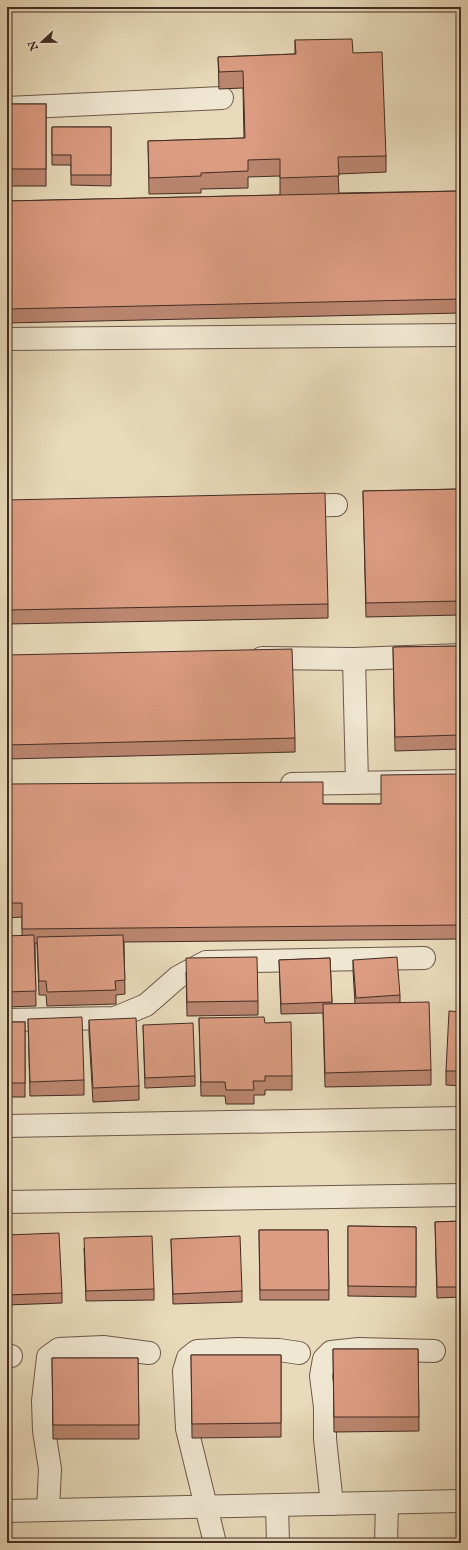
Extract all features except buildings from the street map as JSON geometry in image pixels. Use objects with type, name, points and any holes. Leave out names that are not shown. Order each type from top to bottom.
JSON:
[{"type":"street","points":[[7,108],[222,98]]},
{"type":"street","points":[[7,339],[461,336]]},
{"type":"street","points":[[273,506],[336,505]]},
{"type":"street","points":[[244,658],[354,659],[461,655]]},
{"type":"street","points":[[354,659],[357,783]]},
{"type":"street","points":[[270,785],[461,781]]},
{"type":"street","points":[[7,1020],[115,1018],[146,1005],[178,977],[206,962],[424,958]]},
{"type":"street","points":[[7,1126],[461,1118]]},
{"type":"street","points":[[7,1202],[461,1195]]},
{"type":"street","points":[[48,1510],[50,1469],[44,1431],[43,1401],[48,1357],[59,1349],[96,1347],[149,1353]]},
{"type":"street","points":[[215,1543],[187,1429],[184,1371],[188,1358],[197,1351],[245,1349],[279,1350],[299,1353]]},
{"type":"street","points":[[332,1504],[325,1439],[325,1407],[321,1376],[324,1359],[331,1352],[359,1349],[434,1351]]},
{"type":"street","points":[[7,1511],[461,1501]]},
{"type":"street","points":[[386,1543],[387,1503]]},
{"type":"street","points":[[277,1505],[278,1543]]}]
